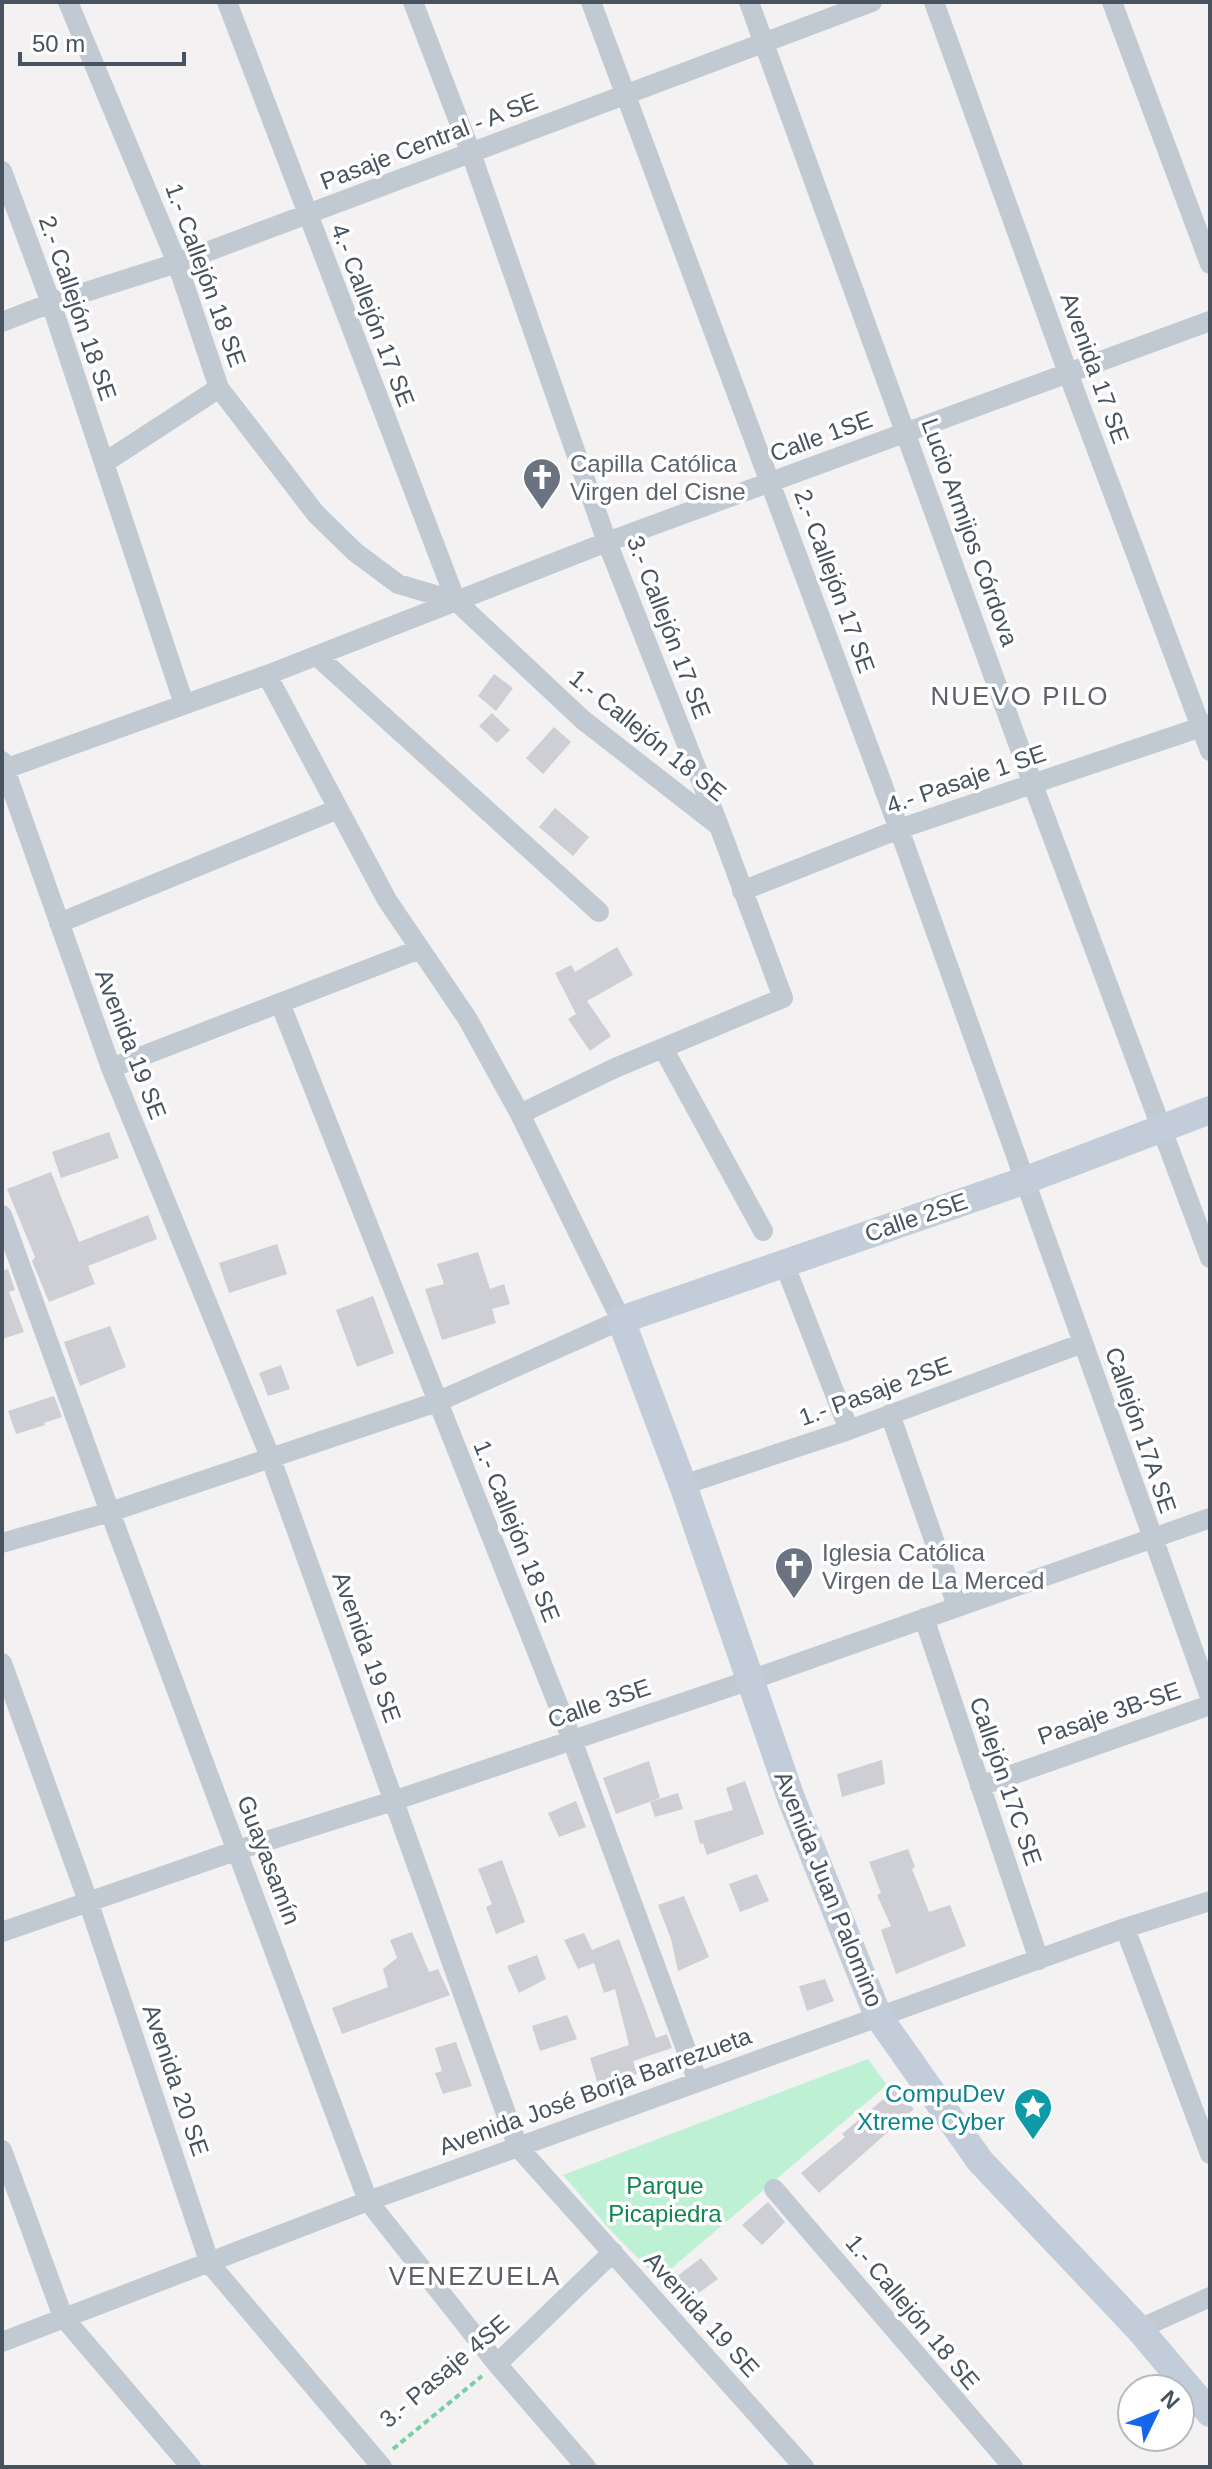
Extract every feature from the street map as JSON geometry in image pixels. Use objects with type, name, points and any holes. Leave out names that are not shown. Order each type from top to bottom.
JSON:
[{"type":"street","name":"1.- Callejón 18 SE","points":[[68,2],[177,263],[219,388],[316,514],[355,552],[398,584],[456,601],[583,720],[719,826]]},
{"type":"street","name":"4.- Callejón 17 SE","points":[[227,2],[456,601]]},
{"type":"street","name":"3.- Callejón 17 SE","points":[[413,2],[471,153],[607,542],[783,998],[663,1048]]},
{"type":"street","name":"2.- Callejón 17 SE","points":[[591,2],[899,829],[1026,1180]]},
{"type":"street","name":"Lucio Armijos Córdova","points":[[749,2],[1032,782],[1210,1258]]},
{"type":"street","name":"Pasaje Central - A SE","points":[[2,322],[177,263],[872,2]]},
{"type":"street","name":"Avenida 17 SE","points":[[934,2],[1068,373],[1206,726],[1210,751]]},
{"type":"street","points":[[1112,2],[1210,264]]},
{"type":"street","name":"2.- Callejón 18 SE","points":[[2,171],[51,303],[184,704]]},
{"type":"street","name":"Calle 1SE","points":[[3,767],[267,675],[607,542],[1210,321]]},
{"type":"street","points":[[104,463],[219,388]]},
{"type":"street","points":[[317,656],[599,912]]},
{"type":"street","points":[[2,1543],[110,1512],[437,1402],[621,1320],[520,1114],[467,1018],[387,900],[267,675]]},
{"type":"street","name":"4.- Pasaje 1 SE","points":[[742,891],[899,829],[1206,726]]},
{"type":"street","name":"Avenida 19 SE","points":[[3,767],[111,1068],[271,1459],[396,1800],[518,2147],[804,2467]]},
{"type":"street","points":[[59,923],[338,809]]},
{"type":"street","points":[[111,1068],[420,949]]},
{"type":"street","name":"1.- Callejón 18 SE","points":[[280,1003],[572,1740],[698,2082]]},
{"type":"street","points":[[520,1114],[663,1048],[763,1231]]},
{"type":"street","name":"Calle 2SE","points":[[621,1320],[1026,1180],[1210,1110]]},
{"type":"street","name":"Callejón 17A SE","points":[[1026,1180],[1210,1697]]},
{"type":"street","name":"Guayasamín","points":[[2,1215],[368,2201],[497,2364],[586,2467]]},
{"type":"street","points":[[784,1263],[849,1430]]},
{"type":"street","name":"Avenida Juan Palomino","points":[[621,1320],[683,1485],[791,1798],[878,2016],[980,2161],[1139,2329],[1210,2413]]},
{"type":"street","name":"1.- Pasaje 2SE","points":[[683,1485],[849,1430],[1083,1343]]},
{"type":"street","points":[[890,1414],[957,1606]]},
{"type":"street","name":"Calle 3SE","points":[[2,1932],[750,1680],[1210,1518]]},
{"type":"street","name":"Callejón 17C SE","points":[[924,1618],[1039,1960]]},
{"type":"street","name":"Avenida 20 SE","points":[[2,1663],[10,1712],[88,1901],[210,2264],[380,2464]]},
{"type":"street","name":"Pasaje 3B-SE","points":[[980,1786],[1210,1705]]},
{"type":"street","name":"Avenida José Borja Barrezueta","points":[[2,2342],[368,2201],[878,2016],[1210,1901]]},
{"type":"street","points":[[1125,1928],[1210,2154]]},
{"type":"street","points":[[2,2150],[63,2317],[191,2467]]},
{"type":"street","name":"1.- Callejón 18 SE","points":[[774,2189],[1013,2467]]},
{"type":"street","name":"3.- Pasaje 4SE","points":[[497,2364],[613,2252]]},
{"type":"street","points":[[1139,2329],[1210,2297]]},
{"type":"path","name":"3.- Pasaje 4SE","points":[[380,2464],[497,2364]]},
{"type":"green space","name":"Parque Picapiedra","points":[[868,2059],[887,2085],[659,2279],[611,2231],[563,2175]]},
{"type":"building","points":[[494,674],[513,688],[496,711],[478,696]]},
{"type":"building","points":[[492,713],[510,730],[497,743],[479,726]]},
{"type":"building","points":[[554,727],[571,742],[543,774],[526,758]]},
{"type":"building","points":[[555,808],[589,837],[573,856],[539,827]]},
{"type":"building","points":[[617,947],[633,975],[587,1001],[611,1036],[590,1051],[568,1019],[576,1014],[555,973],[571,965],[575,972]]},
{"type":"building","points":[[109,1132],[119,1158],[61,1178],[52,1152]]},
{"type":"building","points":[[51,1172],[79,1242],[148,1215],[157,1239],[88,1266],[95,1284],[49,1302],[32,1261],[35,1257],[7,1189]]},
{"type":"building","points":[[277,1244],[287,1274],[229,1293],[219,1263]]},
{"type":"building","points":[[478,1252],[490,1289],[504,1284],[510,1304],[492,1309],[496,1323],[442,1340],[425,1289],[444,1284],[437,1264]]},
{"type":"building","points":[[8,1269],[15,1290],[9,1292],[24,1332],[2,1339],[2,1271]]},
{"type":"building","points":[[373,1296],[394,1353],[357,1367],[336,1310]]},
{"type":"building","points":[[110,1326],[126,1367],[80,1386],[64,1342]]},
{"type":"building","points":[[281,1365],[290,1389],[268,1396],[259,1373]]},
{"type":"building","points":[[54,1396],[62,1417],[16,1434],[8,1411]]},
{"type":"building","points":[[882,1760],[885,1784],[842,1797],[837,1774]]},
{"type":"building","points":[[649,1761],[660,1798],[616,1814],[603,1778]]},
{"type":"building","points":[[745,1781],[764,1834],[707,1855],[703,1843],[700,1844],[694,1821],[733,1810],[726,1788]]},
{"type":"building","points":[[678,1793],[683,1809],[655,1817],[650,1802]]},
{"type":"building","points":[[576,1801],[586,1827],[559,1837],[548,1813]]},
{"type":"building","points":[[908,1849],[915,1867],[912,1869],[929,1912],[950,1905],[966,1946],[896,1974],[881,1930],[891,1926],[877,1895],[881,1893],[869,1862]]},
{"type":"building","points":[[502,1860],[525,1922],[496,1934],[486,1907],[492,1904],[478,1869]]},
{"type":"building","points":[[757,1874],[769,1901],[740,1912],[729,1884]]},
{"type":"building","points":[[684,1896],[709,1957],[678,1971],[671,1939],[658,1905]]},
{"type":"building","points":[[412,1932],[429,1972],[438,1969],[450,1995],[342,2034],[332,2008],[388,1987],[383,1969],[397,1958],[390,1940]]},
{"type":"building","points":[[584,1933],[592,1950],[619,1939],[656,2038],[667,2034],[672,2048],[633,2061],[637,2074],[599,2088],[590,2058],[629,2045],[615,1989],[604,1993],[594,1963],[578,1969],[564,1940]]},
{"type":"building","points":[[537,1955],[546,1979],[519,1993],[507,1966]]},
{"type":"building","points":[[825,1979],[834,2001],[807,2011],[799,1986]]},
{"type":"building","points":[[567,2015],[577,2039],[540,2051],[532,2026]]},
{"type":"building","points":[[456,2042],[472,2086],[443,2094],[435,2073],[442,2071],[435,2048]]},
{"type":"building","points":[[894,2090],[914,2109],[819,2193],[801,2173],[845,2137],[842,2134]]},
{"type":"building","points":[[768,2202],[785,2222],[762,2245],[742,2225]]},
{"type":"building","points":[[701,2258],[718,2279],[693,2297],[676,2277]]},
{"type":"place","name":"Capilla Católica Virgen del Cisne","points":[[542,511]]},
{"type":"place","name":"Iglesia Católica Virgen de La Merced","points":[[794,1600]]},
{"type":"place","name":"CompuDev Xtreme Cyber","points":[[1033,2141]]},
{"type":"district","name":"NUEVO PILO","points":[[1020,696]]},
{"type":"district","name":"VENEZUELA","points":[[475,2276]]}]
